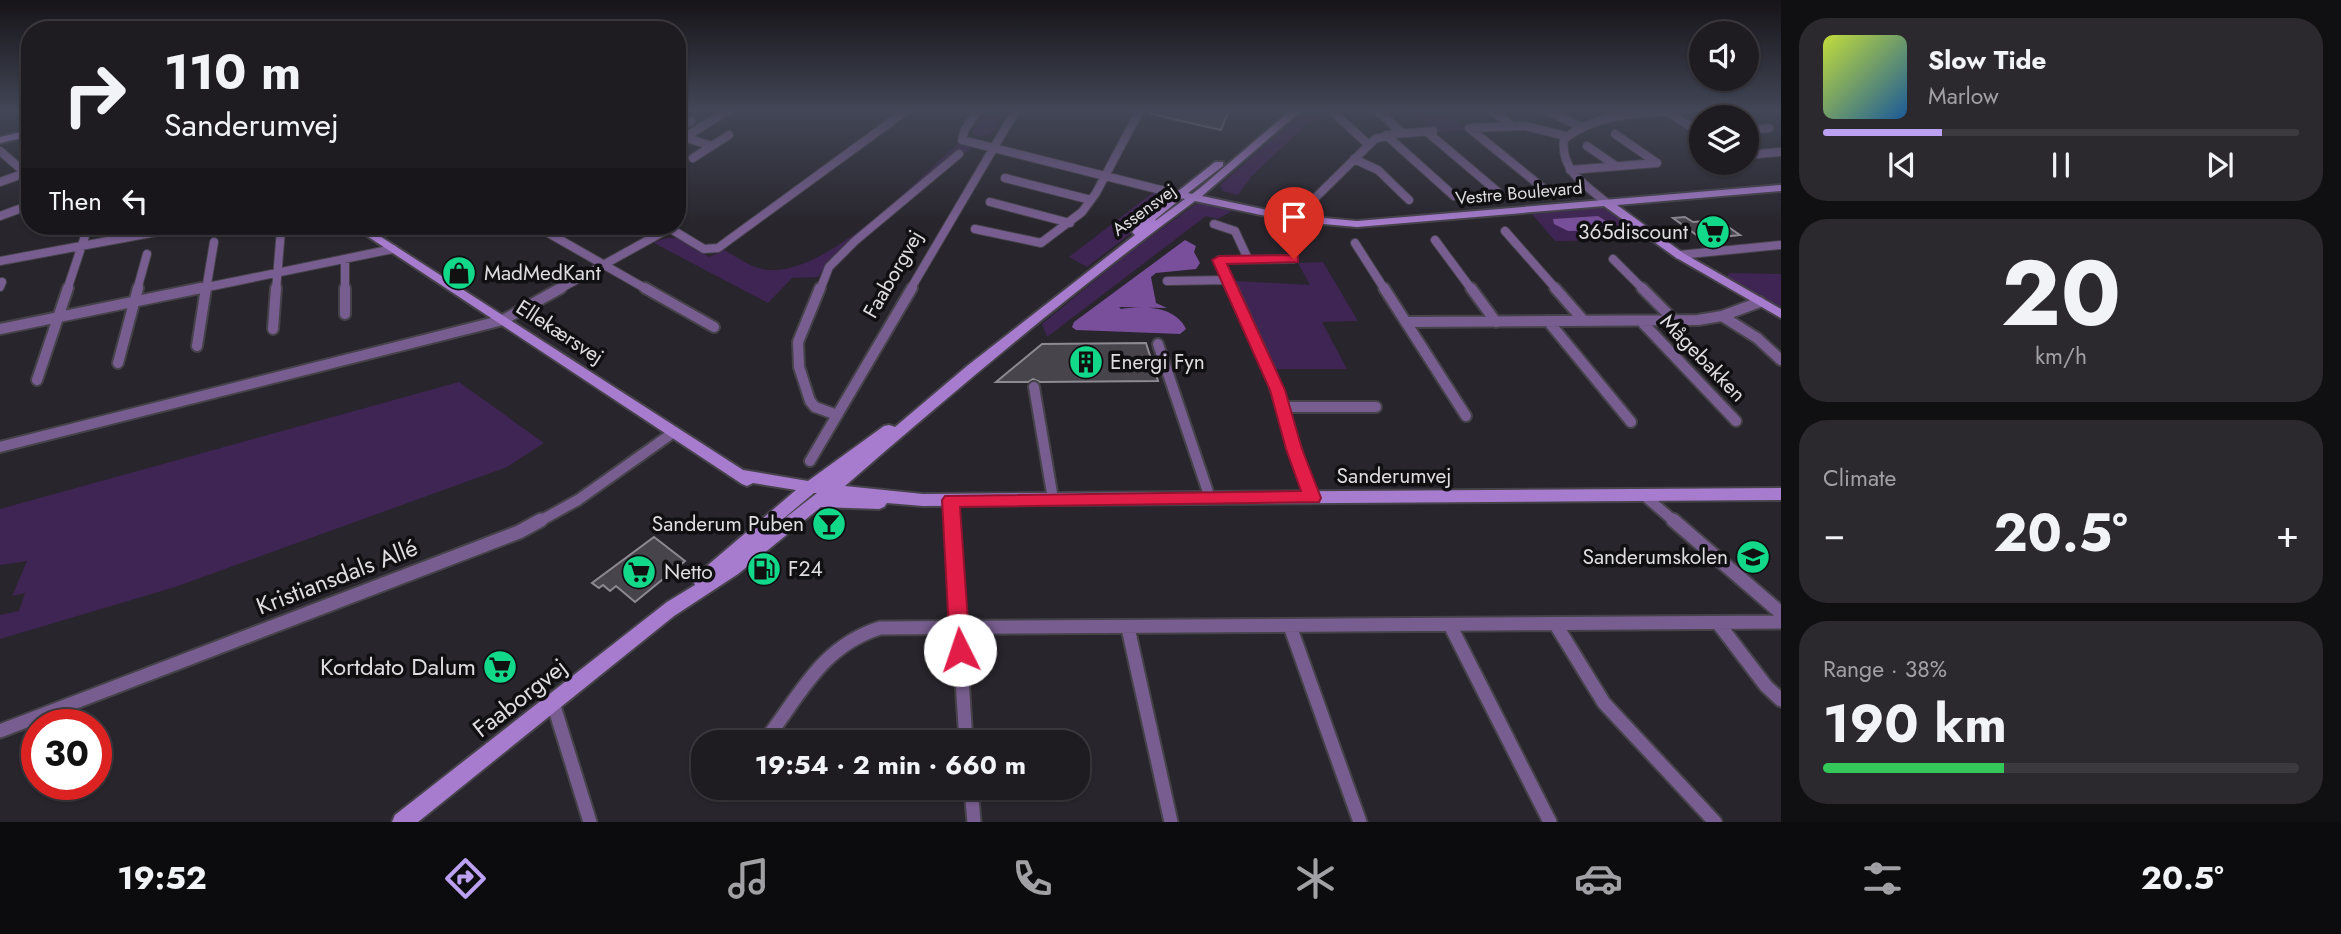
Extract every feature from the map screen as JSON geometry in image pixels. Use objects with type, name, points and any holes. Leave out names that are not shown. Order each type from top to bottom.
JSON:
[{"type":"street","points":[[694,158],[708,148]]},
{"type":"street","points":[[681,235],[704,249],[718,248],[854,148]]},
{"type":"street","name":"Faaborgvej","points":[[810,461],[994,148]]},
{"type":"street","name":"Vestre Boulevard","points":[[1005,148],[1261,213],[1307,221],[1374,223],[1781,188]]},
{"type":"street","points":[[975,229],[1041,243],[1070,223],[1091,200],[1119,148]]},
{"type":"street","points":[[1190,194],[1244,148]]},
{"type":"street","name":"Assensvej","points":[[833,490],[972,369],[1109,260],[1143,237],[1190,194],[1248,148]]},
{"type":"street","points":[[1307,221],[1307,206],[1364,148]]},
{"type":"street","points":[[1401,148],[1454,196]]},
{"type":"street","points":[[1449,148],[1498,192]]},
{"type":"street","points":[[1494,148],[1543,188]]},
{"type":"street","points":[[1563,148],[1570,170],[1607,203],[1679,255],[1781,314]]},
{"type":"street","points":[[1590,148],[1616,166]]},
{"type":"street","points":[[1570,170],[1657,163],[1636,148]]},
{"type":"street","points":[[0,151],[21,170]]},
{"type":"street","points":[[1759,154],[1781,152]]},
{"type":"street","points":[[837,415],[822,411],[810,401],[797,355],[798,342],[823,279],[838,256],[959,154]]},
{"type":"street","points":[[1354,159],[1378,170],[1409,200]]},
{"type":"street","points":[[0,182],[21,177]]},
{"type":"street","points":[[1004,178],[1091,200]]},
{"type":"street","name":"Assensvej","points":[[1109,260],[1152,217],[1190,194]]},
{"type":"street","points":[[990,202],[1070,223]]},
{"type":"street","points":[[0,216],[21,208]]},
{"type":"street","points":[[1214,224],[1235,231],[1248,259]]},
{"type":"street","points":[[1505,231],[1584,321]]},
{"type":"street","points":[[37,380],[85,235]]},
{"type":"street","points":[[0,261],[138,235]]},
{"type":"street","points":[[273,330],[281,235]]},
{"type":"street","name":"Ellekærsvej","points":[[371,235],[739,475],[756,485],[809,495]]},
{"type":"street","points":[[552,235],[714,327]]},
{"type":"street","points":[[0,447],[503,320],[654,235]]},
{"type":"street","points":[[1435,240],[1496,322]]},
{"type":"street","points":[[197,346],[214,242]]},
{"type":"street","points":[[1355,243],[1466,416]]},
{"type":"street","points":[[1679,255],[1781,245]]},
{"type":"street","points":[[0,329],[393,249]]},
{"type":"street","points":[[118,363],[147,254]]},
{"type":"street","points":[[345,259],[345,314]]},
{"type":"street","points":[[1294,259],[1219,260],[1269,369],[1312,498]]},
{"type":"street","name":"Mågebakken","points":[[1613,259],[1675,321]]},
{"type":"street","points":[[1167,281],[1228,281]]},
{"type":"street","name":"Mågebakken","points":[[1406,322],[1675,321],[1722,316],[1760,302]]},
{"type":"street","name":"Mågebakken","points":[[1722,316],[1757,338],[1781,360]]},
{"type":"street","points":[[1548,321],[1631,422]]},
{"type":"street","name":"Mågebakken","points":[[1641,321],[1736,421]]},
{"type":"street","points":[[1158,344],[1210,498]]},
{"type":"street","name":"Assensvej","points":[[809,495],[956,378],[972,369]]},
{"type":"street","points":[[1034,387],[1053,499]]},
{"type":"street","points":[[1282,407],[1376,407]]},
{"type":"street","name":"Kristiansdals Allé","points":[[0,731],[519,532],[578,500],[674,432]]},
{"type":"street","name":"Sanderumvej","points":[[809,495],[833,490],[923,500]]},
{"type":"street","name":"Faaborgvej","points":[[402,822],[668,611],[809,495]]},
{"type":"street","name":"Sanderumvej","points":[[809,495],[860,504],[923,500],[1781,495]]},
{"type":"street","points":[[1645,496],[1781,613]]},
{"type":"street","points":[[951,500],[965,730]]},
{"type":"street","points":[[773,730],[823,662],[842,643],[866,631],[880,628],[1781,622]]},
{"type":"street","points":[[1718,623],[1766,686],[1781,700]]},
{"type":"street","points":[[1450,625],[1550,822]]},
{"type":"street","points":[[1556,625],[1604,704],[1715,822]]},
{"type":"street","points":[[1290,626],[1360,822]]},
{"type":"street","points":[[1128,628],[1171,822]]},
{"type":"street","points":[[553,703],[590,822]]},
{"type":"street","points":[[972,800],[974,822]]},
{"type":"shaded area","points":[[953,148],[972,148],[833,257],[818,277],[792,278],[768,303],[654,243],[662,239],[676,238],[689,243],[709,257],[724,250],[747,263],[773,270],[796,266],[821,256],[896,201]]},
{"type":"shaded area","points":[[1262,148],[1281,148],[1252,176],[1238,195],[1223,191],[1220,185]]},
{"type":"shaded area","points":[[1155,191],[1165,195],[1163,204],[1142,214],[1136,220],[1134,231],[1087,267],[1069,257]]},
{"type":"shaded area","points":[[1196,204],[1213,205],[1232,211],[1218,219],[1206,216],[1047,337],[1042,324],[1131,251]]},
{"type":"shaded area","points":[[1601,208],[1608,210],[1650,240],[1555,241],[1532,214]]},
{"type":"shaded area","points":[[1598,216],[1617,228],[1568,231],[1554,224],[1553,219]]},
{"type":"shaded area","points":[[1185,240],[1196,246],[1194,252],[1200,263],[1196,269],[1156,273],[1151,277],[1156,303],[1167,308],[1119,307],[1149,308],[1167,312],[1181,321],[1186,329],[1180,334],[1076,330],[1072,327],[1074,322]]},
{"type":"shaded area","points":[[1323,262],[1358,321],[1322,322],[1347,369],[1275,369],[1235,281],[1310,285],[1298,263]]},
{"type":"shaded area","points":[[1729,273],[1781,274],[1781,307],[1727,278]]},
{"type":"shaded area","points":[[459,382],[544,443],[507,467],[175,587],[0,639],[0,615],[19,611],[25,593],[12,596],[27,561],[0,565],[0,509]]},
{"type":"building","name":"365discount","points":[[1685,217],[1693,222],[1718,220],[1740,235],[1702,239],[1673,218]]},
{"type":"building","name":"Energi Fyn","points":[[1146,343],[1158,381],[1040,382],[1033,379],[1028,382],[996,382],[1042,344]]},
{"type":"building","name":"Netto","points":[[654,537],[685,561],[635,602],[616,586],[610,591],[603,585],[599,588],[592,583]]},
{"type":"place","name":"365discount","points":[[1713,232]]},
{"type":"place","name":"MadMedKant","points":[[459,273]]},
{"type":"place","name":"Energi Fyn","points":[[1086,362]]},
{"type":"place","name":"Sanderum Puben","points":[[829,524]]},
{"type":"place","name":"Sanderumskolen","points":[[1753,557]]},
{"type":"place","name":"F24","points":[[764,569]]},
{"type":"place","name":"Netto","points":[[639,572]]},
{"type":"place","name":"Kortdato Dalum","points":[[500,667]]},
{"type":"route","points":[[960,650],[951,500],[1312,498],[1277,390],[1219,260],[1294,259]]}]
